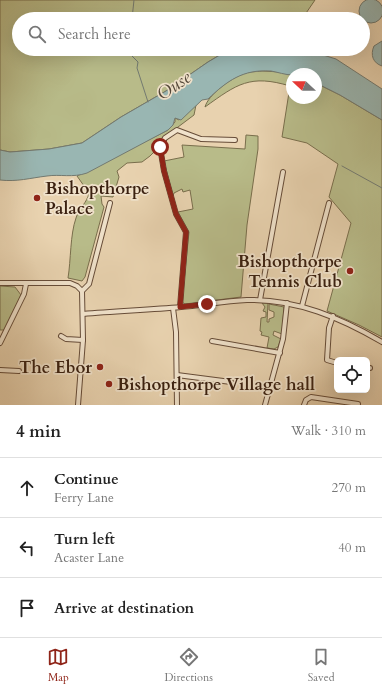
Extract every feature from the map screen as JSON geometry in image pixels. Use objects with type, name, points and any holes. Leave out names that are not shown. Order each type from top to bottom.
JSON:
[{"type":"street","points":[[180,307],[186,232],[176,214],[164,171],[160,147],[165,138],[177,130],[201,139],[235,140]]},
{"type":"street","points":[[260,300],[283,172]]},
{"type":"street","points":[[82,291],[89,284],[110,203]]},
{"type":"street","points":[[302,306],[329,203]]},
{"type":"street","points":[[0,284],[48,282],[70,283],[77,286],[82,291],[83,340],[78,405]]},
{"type":"street","points":[[0,343],[24,294],[26,284]]},
{"type":"street","points":[[83,314],[260,300],[302,306],[333,316],[382,342]]},
{"type":"street","points":[[265,405],[286,328],[287,303]]},
{"type":"street","points":[[173,308],[176,332],[177,405]]},
{"type":"street","points":[[333,316],[329,328],[327,360],[334,362]]},
{"type":"street","points":[[61,336],[66,339],[83,340]]},
{"type":"street","points":[[212,341],[280,353]]},
{"type":"street","points":[[0,370],[19,371]]},
{"type":"street","points":[[177,374],[231,382]]},
{"type":"street","points":[[304,405],[306,400],[311,397],[339,403],[358,404]]},
{"type":"green space","points":[[0,0],[315,0],[307,12],[12,12],[12,56],[218,56],[166,91],[121,117],[82,143],[49,149],[10,152],[0,150]]},
{"type":"green space","points":[[262,71],[286,73],[286,85],[264,81],[244,83],[226,92],[205,107],[215,92],[232,79],[250,72]]},
{"type":"green space","points":[[322,86],[382,120],[382,337],[327,311],[351,223],[329,197],[338,164],[307,143],[282,137],[287,104],[322,104]]},
{"type":"green space","points":[[196,105],[194,115],[162,139],[158,148],[150,156],[142,162],[127,163],[117,171],[119,177],[113,197],[101,196],[104,207],[85,277],[82,281],[68,278],[74,225],[77,214],[87,200],[89,193],[77,176],[168,130],[175,122],[175,118],[179,120]]},
{"type":"green space","points":[[246,135],[258,136],[258,149],[247,225],[241,297],[185,304],[182,302],[189,232],[178,212],[193,209],[190,190],[183,192],[182,189],[174,193],[173,196],[164,161],[184,157],[182,145],[245,149]]},
{"type":"green space","points":[[0,286],[15,287],[21,295],[5,330],[0,330]]},
{"type":"green space","points":[[262,303],[268,303],[267,322],[269,322],[269,319],[274,317],[274,312],[269,310],[269,304],[284,307],[282,334],[274,331],[273,335],[281,339],[278,347],[274,349],[267,348],[269,337],[261,335],[261,318],[266,317],[266,312],[263,311],[265,307]]},
{"type":"water","points":[[366,0],[376,0],[382,6],[382,16],[376,22],[370,23],[370,12],[359,12],[360,6]]},
{"type":"water","points":[[382,41],[382,66],[374,61],[372,52],[374,46]]},
{"type":"water","name":"Ouse","points":[[218,56],[326,56],[336,59],[382,89],[382,120],[322,86],[322,68],[286,68],[286,74],[271,71],[252,72],[236,78],[208,99],[202,100],[181,120],[175,118],[173,125],[168,130],[87,173],[18,180],[0,180],[0,150],[10,152],[49,149],[82,143],[121,117],[166,91]]},
{"type":"waterway","points":[[133,12],[134,0]]},
{"type":"waterway","points":[[132,56],[138,62],[137,68],[148,102]]},
{"type":"waterway","points":[[342,166],[382,188]]},
{"type":"place","name":"Bishopthorpe Palace","points":[[37,198]]},
{"type":"place","name":"Bishopthorpe Tennis Club","points":[[350,271]]},
{"type":"place","name":"The Ebor","points":[[100,367]]},
{"type":"place","name":"Bishopthorpe Village hall","points":[[109,384]]},
{"type":"route","points":[[160,147],[164,171],[176,214],[186,232],[180,307],[207,304]]}]
